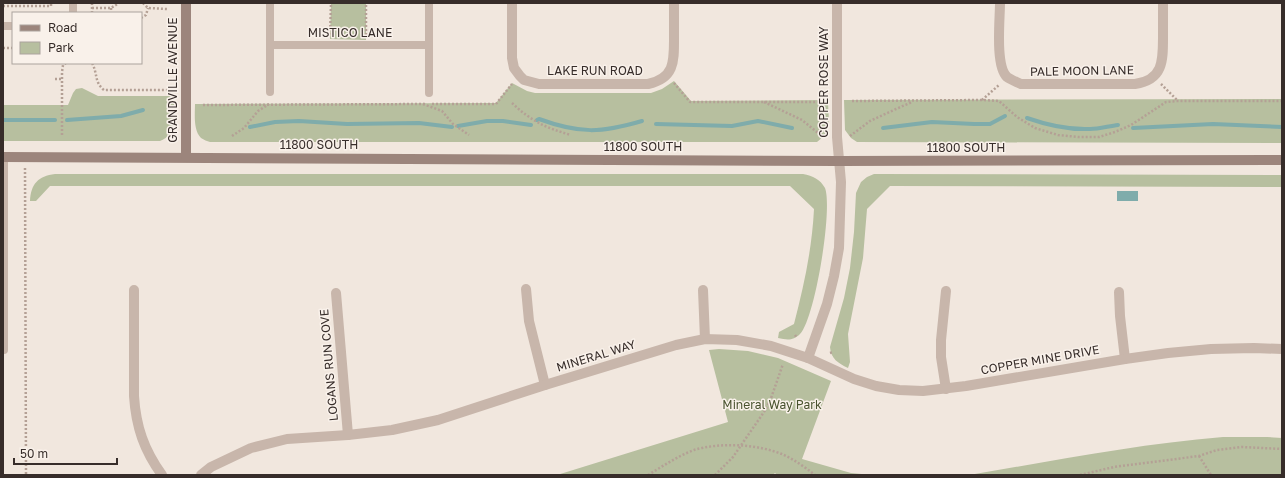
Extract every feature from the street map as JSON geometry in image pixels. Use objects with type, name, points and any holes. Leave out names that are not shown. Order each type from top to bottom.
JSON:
[{"type":"main road","name":"GRANDVILLE AVENUE","points":[[186,3],[186,158]]},
{"type":"main road","name":"11800 SOUTH","points":[[4,158],[840,161],[1282,160]]},
{"type":"street","name":"LAKE RUN ROAD","points":[[512,3],[514,68],[520,76],[529,82],[540,84],[648,84],[667,76],[674,62],[674,3]]},
{"type":"street","name":"COPPER ROSE WAY","points":[[837,3],[837,137],[840,161]]},
{"type":"street","name":"PALE MOON LANE","points":[[1000,3],[1000,55],[1002,66],[1007,77],[1021,84],[1135,84],[1145,82],[1157,72],[1162,63],[1163,3]]},
{"type":"street","points":[[808,358],[827,304],[839,248],[841,188],[840,161]]},
{"type":"street","points":[[526,289],[529,321],[545,385]]},
{"type":"street","points":[[134,290],[135,410],[141,438],[146,450],[162,475]]},
{"type":"street","points":[[703,290],[705,339]]},
{"type":"street","points":[[946,291],[941,340],[941,357],[946,389]]},
{"type":"street","points":[[1119,292],[1125,359]]},
{"type":"street","name":"LOGANS RUN COVE","points":[[336,293],[348,435]]},
{"type":"street","name":"MINERAL WAY","points":[[201,475],[218,464],[251,448],[288,439],[392,430],[438,420],[545,385],[676,345],[705,339],[737,340],[771,346],[808,358]]},
{"type":"street","name":"COPPER MINE DRIVE","points":[[808,358],[854,379],[876,386],[899,390],[923,391],[946,389],[1168,353],[1211,349],[1282,348]]},
{"type":"lane","points":[[270,3],[270,92]]},
{"type":"lane","points":[[429,3],[429,92]]},
{"type":"lane","name":"MISTICO LANE","points":[[270,45],[429,45]]},
{"type":"lane","points":[[4,158],[4,350]]},
{"type":"path","points":[[3,6],[51,6],[51,3]]},
{"type":"path","points":[[92,3],[92,12]]},
{"type":"path","points":[[92,8],[111,8],[119,3]]},
{"type":"path","points":[[143,3],[148,8],[168,8]]},
{"type":"path","points":[[330,45],[331,3]]},
{"type":"path","points":[[366,3],[366,45]]},
{"type":"path","points":[[142,17],[146,15],[148,8]]},
{"type":"path","points":[[62,134],[62,79],[65,64]]},
{"type":"path","points":[[92,64],[99,86],[104,90],[167,90]]},
{"type":"path","points":[[55,79],[62,79]]},
{"type":"path","points":[[674,83],[690,102],[820,102]]},
{"type":"path","points":[[1161,83],[1178,101]]},
{"type":"path","points":[[203,105],[496,104],[512,84]]},
{"type":"path","points":[[982,100],[999,85]]},
{"type":"path","points":[[852,101],[999,101],[1016,117],[1035,128],[1058,135],[1099,137],[1131,125],[1166,102],[1282,101]]},
{"type":"path","points":[[850,136],[870,121],[914,101]]},
{"type":"path","points":[[763,102],[802,120],[823,137]]},
{"type":"path","points":[[512,103],[524,114],[542,126],[571,135]]},
{"type":"path","points":[[232,136],[244,128],[258,111],[269,104]]},
{"type":"path","points":[[421,104],[442,111],[453,124],[469,135]]},
{"type":"path","points":[[25,157],[26,475]]},
{"type":"path","points":[[715,475],[733,457],[764,412],[770,401],[783,364]]},
{"type":"path","points":[[648,475],[684,454],[713,446],[725,445],[756,448],[784,455],[815,475]]},
{"type":"path","points":[[1080,475],[1114,467],[1199,456],[1217,450],[1242,447],[1282,449]]},
{"type":"path","points":[[1199,456],[1211,475]]},
{"type":"green space","points":[[331,3],[366,3],[366,40],[330,39]]},
{"type":"green space","points":[[674,81],[691,101],[828,100],[828,128],[817,142],[210,142],[204,140],[198,135],[195,122],[195,104],[496,103],[512,83],[527,91],[535,93],[651,93],[662,89]]},
{"type":"green space","points":[[82,88],[98,96],[174,96],[175,115],[173,128],[166,138],[160,141],[3,141],[3,105],[68,105],[76,89]]},
{"type":"green space","points":[[1282,99],[1282,143],[857,142],[851,138],[845,130],[844,100]]},
{"type":"green space","points":[[55,174],[803,174],[816,178],[825,188],[827,199],[827,217],[817,286],[806,324],[800,334],[795,338],[787,339],[778,338],[779,332],[794,324],[807,267],[814,209],[790,186],[50,186],[36,201],[30,201],[32,190],[36,182],[44,177]]},
{"type":"green space","points":[[874,174],[1282,175],[1282,187],[890,186],[867,209],[863,258],[848,334],[850,362],[848,368],[833,358],[830,347],[844,298],[850,268],[856,193],[861,182]]},
{"type":"green space","name":"Mineral Way Park","points":[[719,349],[748,351],[778,358],[831,381],[802,459],[851,473],[872,475],[777,475],[775,473],[773,475],[557,475],[728,422],[709,350]]},
{"type":"green space","points":[[1223,437],[1282,438],[1282,475],[969,475],[1127,448]]},
{"type":"water","points":[[1117,191],[1138,191],[1138,201],[1117,201]]},
{"type":"waterway","points":[[67,120],[121,116],[143,110]]},
{"type":"waterway","points":[[883,128],[932,122],[990,124],[1005,116]]},
{"type":"waterway","points":[[1027,118],[1050,125],[1074,129],[1093,129],[1118,125]]},
{"type":"waterway","points":[[537,120],[539,119],[567,127],[590,130],[614,128],[642,121]]},
{"type":"waterway","points":[[3,120],[55,120]]},
{"type":"waterway","points":[[250,127],[275,122],[299,121],[347,124],[419,123],[452,127]]},
{"type":"waterway","points":[[458,126],[487,121],[503,121],[531,125]]},
{"type":"waterway","points":[[656,124],[732,126],[758,121],[792,128]]},
{"type":"waterway","points":[[1133,128],[1213,124],[1282,127]]}]
